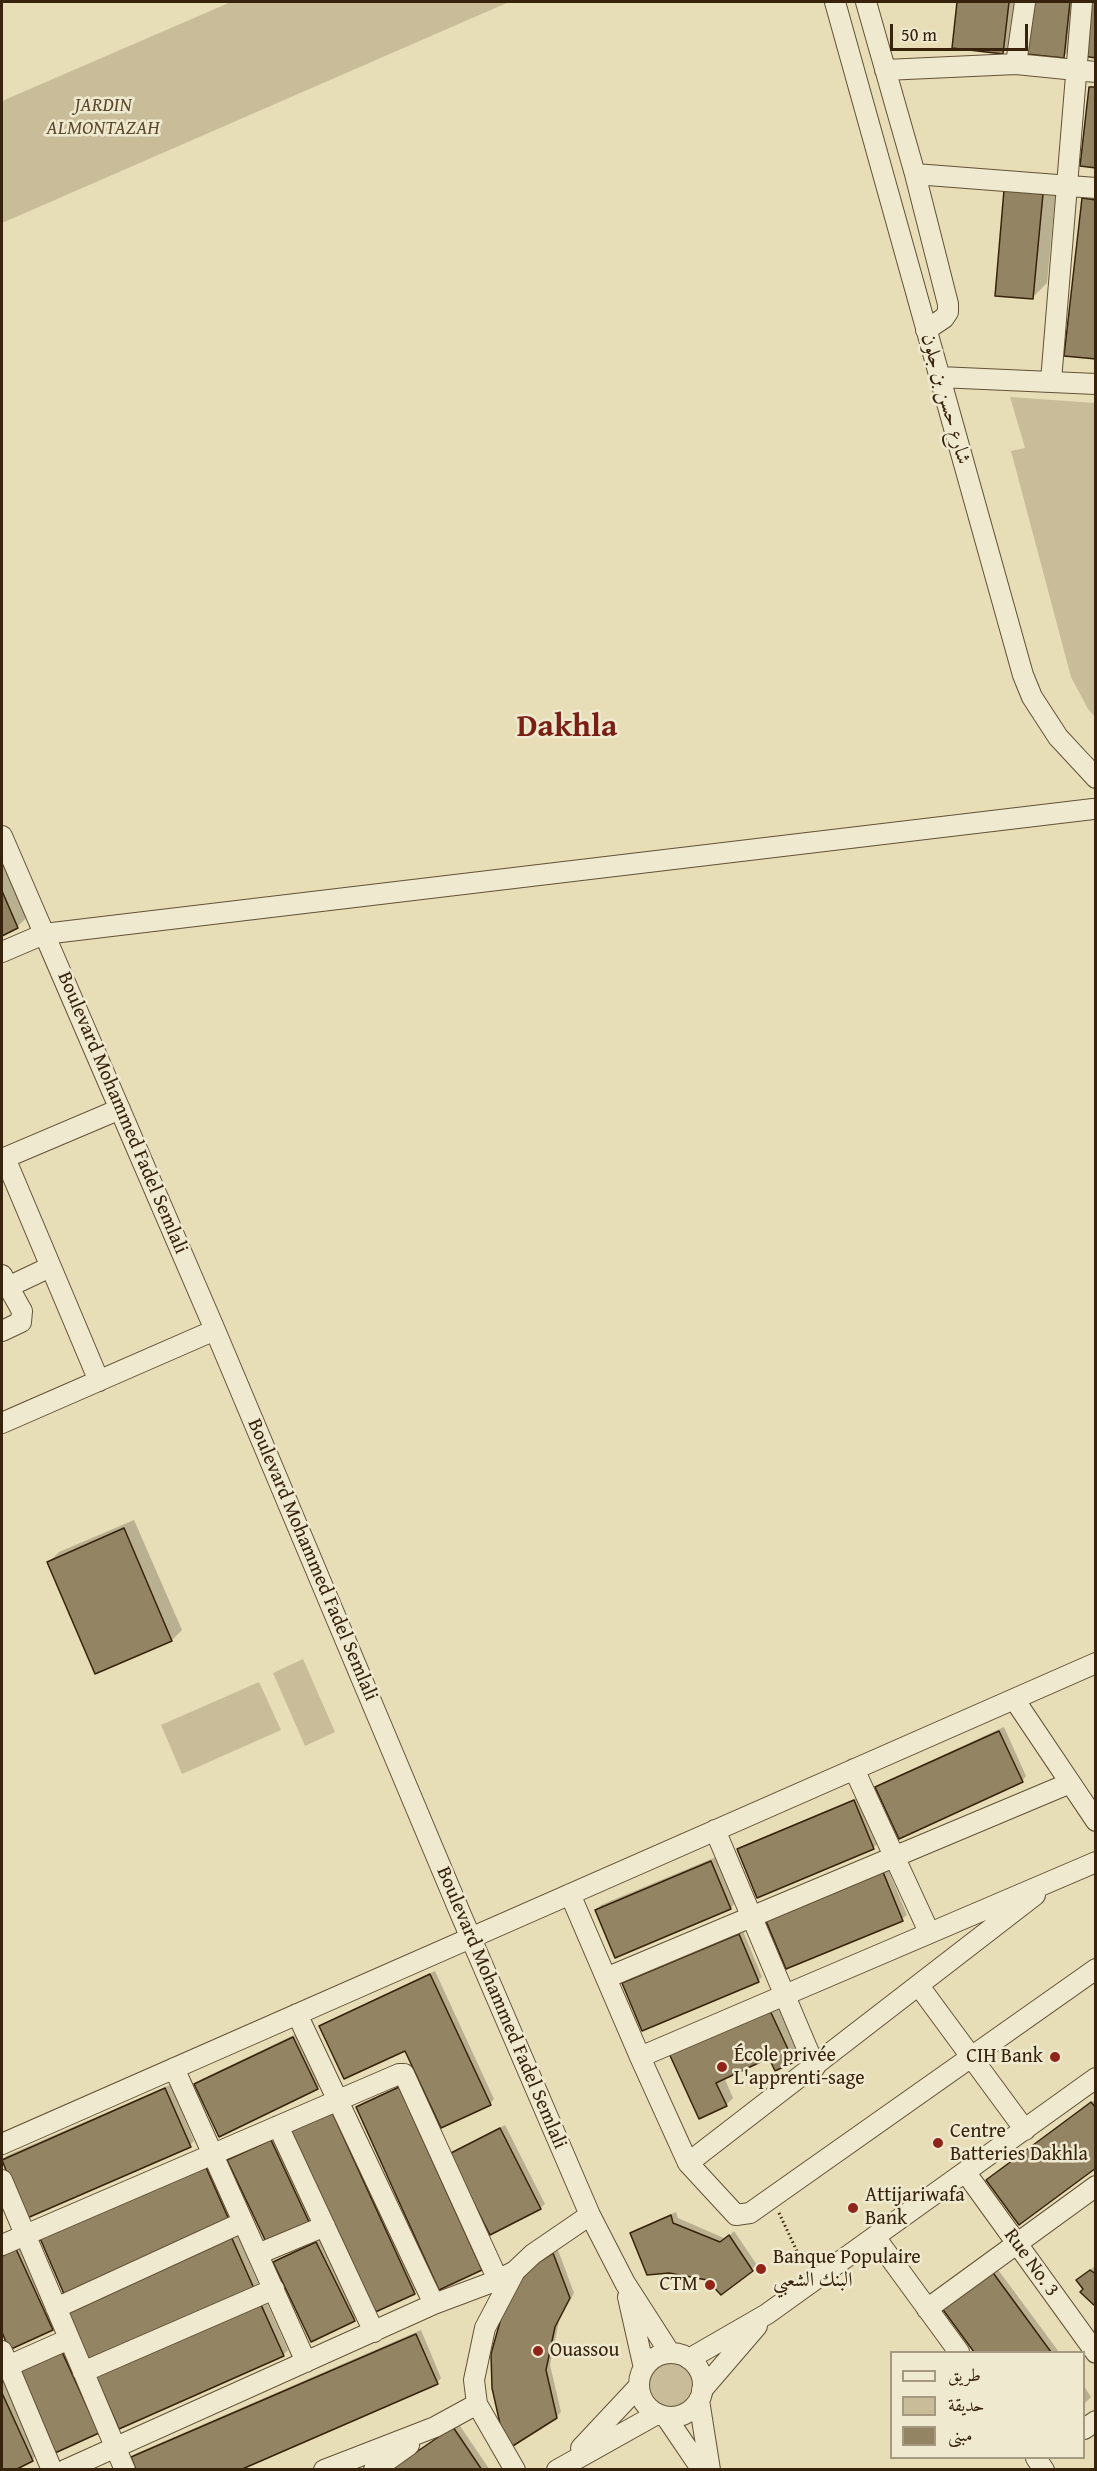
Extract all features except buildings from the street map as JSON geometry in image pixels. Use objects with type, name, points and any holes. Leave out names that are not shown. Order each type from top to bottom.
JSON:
[{"type":"street","name":"شارع حسن بن جلون","points":[[835,2],[1023,675],[1032,697],[1058,737],[1095,777]]},
{"type":"street","points":[[866,2],[915,174],[948,304],[948,312],[944,318],[926,330]]},
{"type":"street","points":[[1016,64],[1025,2]]},
{"type":"street","points":[[1051,381],[1067,185],[1086,71],[1082,2]]},
{"type":"street","points":[[843,33],[873,26]]},
{"type":"street","points":[[885,70],[1016,64],[1086,71]]},
{"type":"street","points":[[915,174],[1095,188]]},
{"type":"street","points":[[939,377],[1095,384]]},
{"type":"street","points":[[2,952],[44,934],[1095,810]]},
{"type":"street","name":"Boulevard Mohammed Fadel Semlali","points":[[2,837],[215,1330],[590,2215],[625,2283],[680,2356]]},
{"type":"street","points":[[99,1381],[3,1158],[120,1109]]},
{"type":"street","points":[[2,1331],[21,1322],[22,1311],[5,1281],[50,1267]]},
{"type":"street","points":[[2,1423],[215,1330]]},
{"type":"street","points":[[2,2144],[1014,1699],[1093,1668]]},
{"type":"street","points":[[1014,1699],[1095,1821]]},
{"type":"street","points":[[854,1769],[929,1932]]},
{"type":"street","points":[[606,1978],[1070,1783]]},
{"type":"street","points":[[715,1830],[815,2067]]},
{"type":"street","points":[[640,2057],[1095,1862]]},
{"type":"street","points":[[688,2163],[815,2067],[1055,1879]]},
{"type":"street","points":[[570,1894],[688,2163],[736,2215],[750,2213],[1095,1969]]},
{"type":"street","points":[[919,1986],[1025,2130]]},
{"type":"street","points":[[297,2014],[434,2304]]},
{"type":"street","points":[[174,2068],[306,2362]]},
{"type":"street","points":[[2,2246],[337,2100],[399,2074],[404,2074],[498,2280]]},
{"type":"street","points":[[564,2465],[641,2377],[651,2360],[660,2355],[680,2356],[767,2314],[1095,2078]]},
{"type":"street","points":[[278,2126],[374,2332]]},
{"type":"street","name":"Rue No. 3","points":[[966,2173],[1095,2353]]},
{"type":"street","points":[[2,2180],[124,2469]]},
{"type":"street","points":[[927,2309],[1095,2186]]},
{"type":"street","points":[[65,2469],[434,2304],[498,2280],[515,2271],[532,2254],[590,2215]]},
{"type":"street","points":[[56,2308],[243,2222]]},
{"type":"street","points":[[258,2254],[325,2226]]},
{"type":"street","points":[[875,2237],[958,2351]]},
{"type":"street","points":[[515,2271],[485,2328],[474,2380],[477,2404],[516,2469]]},
{"type":"street","name":"Boulevard Mohammed Fadel Semlali","points":[[625,2283],[641,2377]]},
{"type":"street","points":[[83,2372],[274,2289]]},
{"type":"street","points":[[564,2465],[662,2415],[686,2413],[767,2314]]},
{"type":"street","points":[[52,2469],[5,2358],[69,2339]]},
{"type":"street","points":[[680,2356],[700,2372],[710,2469]]},
{"type":"street","points":[[641,2377],[644,2403],[662,2415],[702,2469]]},
{"type":"street","points":[[374,2469],[435,2427],[477,2404]]},
{"type":"street","points":[[324,2469],[435,2427]]},
{"type":"path","points":[[771,2198],[812,2282]]},
{"type":"green space","name":"JARDIN ALMONTAZAH","points":[[231,2],[509,2],[2,223],[2,101]]},
{"type":"green space","points":[[1010,397],[1095,403],[1095,717],[1088,709],[1071,677],[1011,451],[1025,448]]},
{"type":"green space","points":[[303,1659],[335,1732],[305,1746],[273,1673]]},
{"type":"green space","points":[[259,1682],[281,1730],[182,1774],[161,1725]]},
{"type":"green space","points":[[665,2362],[675,2362],[687,2369],[694,2381],[694,2391],[687,2403],[675,2410],[665,2410],[650,2399],[646,2391],[646,2381],[657,2366]]},
{"type":"place","name":"CIH Bank","points":[[1055,2057]]},
{"type":"place","name":"École privée L'apprenti-sage","points":[[722,2067]]},
{"type":"place","name":"Centre Batteries Dakhla","points":[[938,2143]]},
{"type":"place","name":"Attijariwafa Bank","points":[[853,2208]]},
{"type":"place","name":"Banque Populaire البنك الشعبي","points":[[761,2269]]},
{"type":"place","name":"CTM","points":[[710,2285]]},
{"type":"place","name":"Ouassou","points":[[538,2351]]},
{"type":"district","name":"Dakhla","points":[[567,728]]}]
